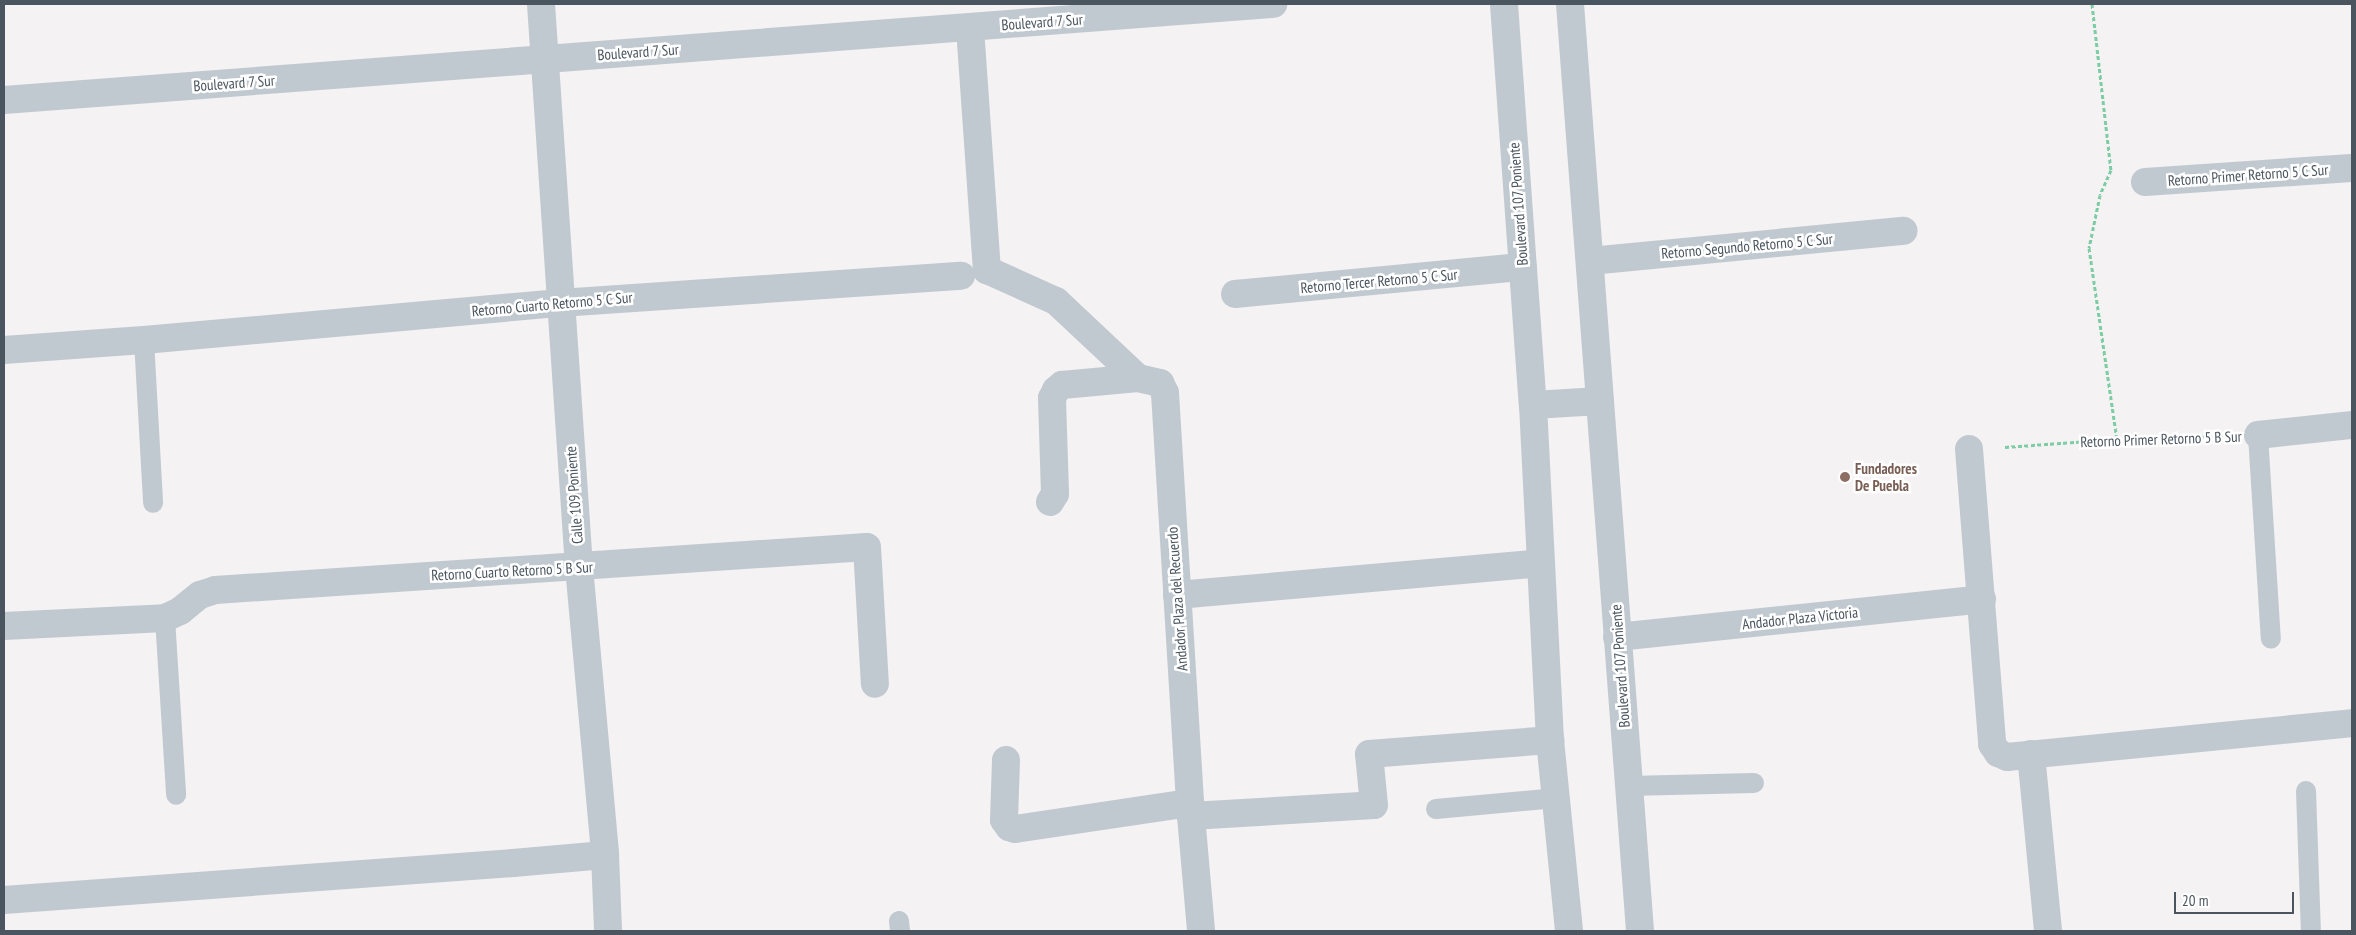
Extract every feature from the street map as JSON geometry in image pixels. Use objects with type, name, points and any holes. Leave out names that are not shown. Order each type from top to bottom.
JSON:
[{"type":"street","name":"Calle 109 Poniente","points":[[541,4],[543,59],[579,567],[605,856],[608,931]]},
{"type":"street","name":"Boulevard 7 Sur","points":[[4,100],[1273,4]]},
{"type":"street","name":"Boulevard 107 Poniente","points":[[1504,4],[1533,405],[1550,740],[1569,931]]},
{"type":"street","name":"Boulevard 107 Poniente","points":[[1570,4],[1640,931]]},
{"type":"street","points":[[970,28],[987,270],[1056,301],[1149,380]]},
{"type":"street","name":"Retorno Primer Retorno 5 C Sur","points":[[2144,182],[2352,168]]},
{"type":"street","name":"Retorno Segundo Retorno 5 C Sur","points":[[1590,261],[1904,231]]},
{"type":"street","name":"Retorno Tercer Retorno 5 C Sur","points":[[1235,294],[1523,267]]},
{"type":"street","name":"Retorno Cuarto Retorno 5 C Sur","points":[[4,350],[144,340],[560,303],[961,276]]},
{"type":"street","points":[[1050,502],[1055,494],[1052,398],[1056,390],[1062,385],[1149,380]]},
{"type":"street","name":"Andador Plaza del Recuerdo","points":[[1149,380],[1165,393],[1190,809],[1201,931]]},
{"type":"street","points":[[1533,405],[1600,401]]},
{"type":"street","name":"Retorno Primer Retorno 5 B Sur","points":[[2258,435],[2352,425]]},
{"type":"street","points":[[1969,449],[1992,744],[1998,753],[2007,757],[2352,723]]},
{"type":"street","name":"Retorno Cuarto Retorno 5 B Sur","points":[[165,618],[180,611],[200,595],[215,590],[867,547],[875,684]]},
{"type":"street","points":[[1177,595],[1541,562]]},
{"type":"street","name":"Andador Plaza Victoria","points":[[1618,637],[1982,599]]},
{"type":"street","points":[[4,626],[165,618]]},
{"type":"street","points":[[1006,760],[1004,820],[1010,827],[1015,829],[1190,809],[1374,805],[1370,754],[1550,740]]},
{"type":"street","points":[[2031,754],[2048,931]]},
{"type":"street","points":[[4,900],[605,856]]},
{"type":"lane","points":[[144,340],[153,503]]},
{"type":"lane","points":[[2258,435],[2271,639]]},
{"type":"lane","points":[[165,618],[176,796]]},
{"type":"lane","points":[[1628,786],[1754,782]]},
{"type":"lane","points":[[2306,791],[2311,931]]},
{"type":"lane","points":[[1436,809],[1556,798]]},
{"type":"path","points":[[2092,4],[2111,170],[2100,195],[2089,248],[2117,439]]},
{"type":"path","name":"Retorno Primer Retorno 5 B Sur","points":[[1969,449],[2117,439],[2258,435]]},
{"type":"place","name":"Fundadores De Puebla","points":[[1845,477]]}]
